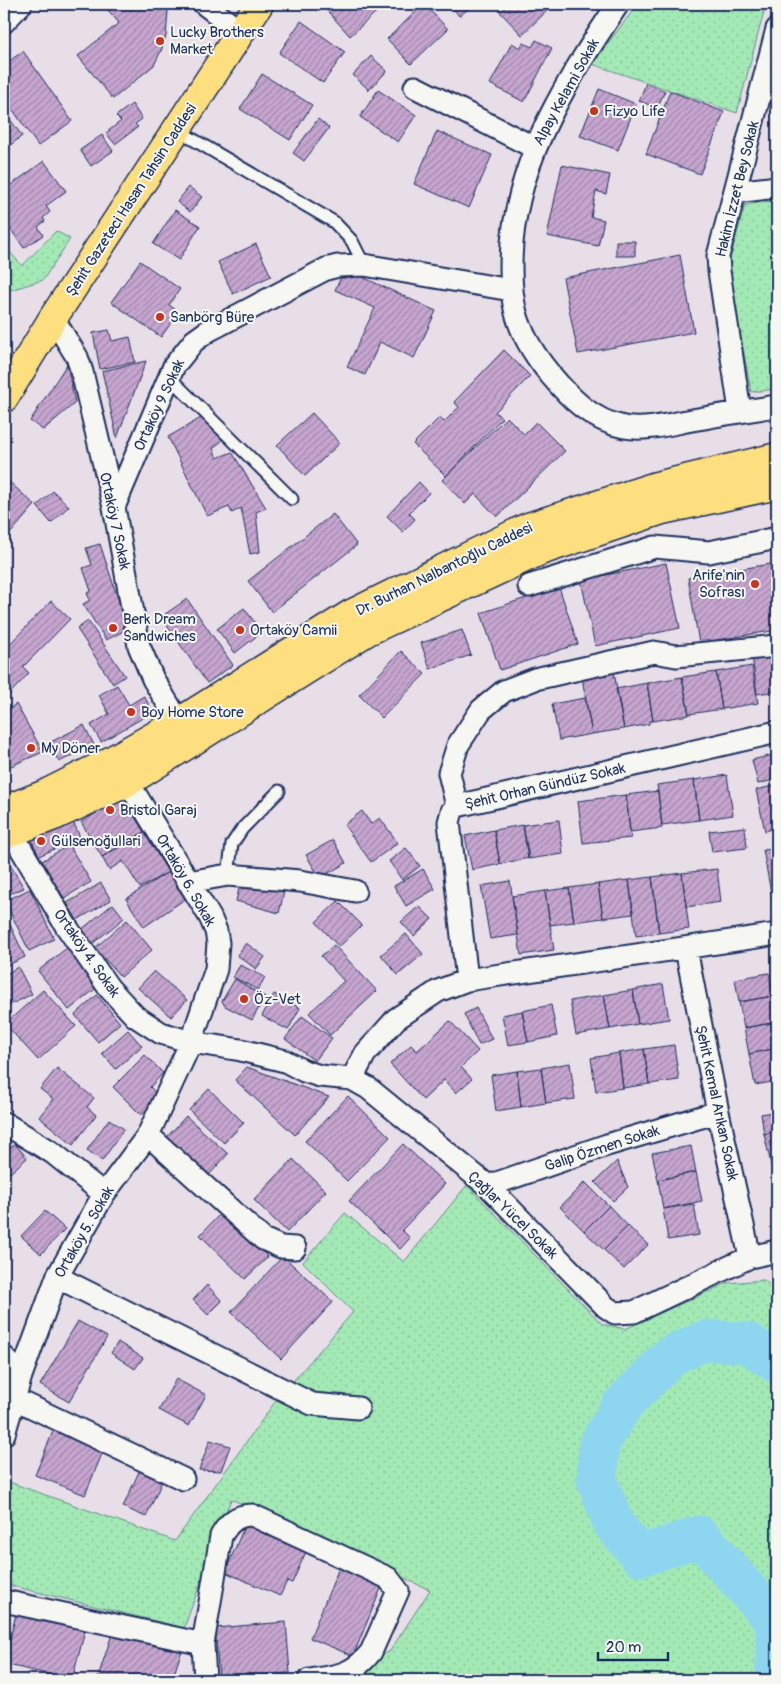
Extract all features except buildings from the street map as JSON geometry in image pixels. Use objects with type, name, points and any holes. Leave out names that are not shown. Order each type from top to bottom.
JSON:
[{"type":"main road","name":"Şehit Gazeteci Hasan Tahsin Caddesi","points":[[4,398],[53,318],[260,4]]},
{"type":"main road","name":"Dr. Burhan Nalbantoğlu Caddesi","points":[[6,826],[43,796],[179,722],[350,614],[528,527],[656,486],[777,457]]},
{"type":"main road","name":"Dr. Burhan Nalbantoğlu Caddesi","points":[[6,826],[54,816],[128,782],[368,631],[530,555],[662,510],[777,484]]},
{"type":"street","points":[[4,22],[21,4]]},
{"type":"street","points":[[204,4],[241,32]]},
{"type":"street","name":"Alpay Kelami Sokak","points":[[618,4],[583,56],[543,129],[524,178],[514,228],[511,290],[520,328],[534,352],[557,383],[571,398],[598,418],[625,427],[641,428],[777,406]]},
{"type":"street","name":"Hakim İzzet Bey Sokak","points":[[740,411],[718,264],[720,245],[777,28]]},
{"type":"street","points":[[416,87],[535,148]]},
{"type":"street","points":[[735,192],[777,187]]},
{"type":"street","name":"Ortaköy 9 Sokak","points":[[114,507],[169,377],[183,354],[194,341],[208,331],[326,269],[338,266],[364,265],[511,290]]},
{"type":"street","name":"Ortaköy 7 Sokak","points":[[53,318],[77,357],[82,372],[114,507],[140,646],[153,679],[179,722]]},
{"type":"street","points":[[529,586],[655,547],[709,552],[777,538]]},
{"type":"street","points":[[457,806],[448,773],[458,745],[481,710],[504,691],[535,679],[654,652],[676,656],[777,646]]},
{"type":"street","name":"Şehit Orhan Gündüz Sokak","points":[[467,980],[449,822],[452,811],[457,806],[777,732]]},
{"type":"street","name":"Ortaköy 6. Sokak","points":[[128,782],[210,917],[216,931],[218,943],[216,969],[191,1042]]},
{"type":"street","name":"Ortaköy 4. Sokak","points":[[6,826],[66,926],[109,988],[135,1016],[161,1033],[191,1042]]},
{"type":"street","points":[[188,882],[228,875],[300,881],[355,891]]},
{"type":"street","points":[[352,1079],[364,1054],[396,1019],[438,991],[467,980],[777,934]]},
{"type":"street","name":"Şehit Kemal Arıkan Sokak","points":[[686,949],[718,1112],[750,1257]]},
{"type":"street","name":"Çağlar Yücel Sokak","points":[[191,1042],[241,1050],[285,1061],[304,1071],[320,1076],[352,1079],[368,1088],[488,1186],[606,1307],[615,1313],[634,1312],[750,1257],[777,1251]]},
{"type":"street","name":"Ortaköy 5. Sokak","points":[[4,1434],[21,1376],[57,1277],[104,1194],[148,1135],[191,1042]]},
{"type":"street","name":"Galip Özmen Sokak","points":[[488,1186],[607,1145],[718,1112]]},
{"type":"street","points":[[4,1123],[53,1153],[104,1194]]},
{"type":"street","points":[[148,1135],[263,1239],[281,1247],[295,1248]]},
{"type":"street","points":[[57,1277],[312,1404],[358,1408]]},
{"type":"street","points":[[4,1357],[21,1376]]},
{"type":"street","points":[[15,1399],[183,1479]]},
{"type":"street","points":[[205,1680],[203,1644],[221,1536],[227,1525],[243,1515],[252,1515],[388,1578],[398,1591],[371,1652],[364,1660],[341,1676],[309,1680]]},
{"type":"street","points":[[4,1601],[203,1644]]},
{"type":"lane","points":[[177,130],[334,222],[352,241],[364,265]]},
{"type":"lane","points":[[169,377],[292,499]]},
{"type":"lane","points":[[228,875],[232,844],[242,829],[279,791]]},
{"type":"green space","points":[[638,4],[766,4],[737,113],[592,64]]},
{"type":"green space","points":[[777,200],[777,389],[751,392],[728,266],[745,205]]},
{"type":"green space","points":[[56,231],[70,239],[43,280],[4,292],[4,245],[22,266]]},
{"type":"green space","points":[[467,1185],[602,1324],[625,1329],[727,1283],[764,1280],[777,1292],[777,1680],[337,1680],[390,1651],[430,1590],[231,1499],[184,1628],[4,1584],[4,1505],[9,1482],[175,1541],[275,1402],[353,1312],[303,1262],[345,1213],[404,1262]]},
{"type":"waterway","points":[[777,1363],[748,1343],[707,1340],[672,1355],[622,1405],[599,1445],[597,1480],[614,1525],[641,1556],[699,1536],[776,1622],[777,1679]]},
{"type":"place","name":"Lucky Brothers Market","points":[[160,41]]},
{"type":"place","name":"Fizyo Life","points":[[594,111]]},
{"type":"place","name":"Sanbörg Büre","points":[[160,317]]},
{"type":"place","name":"Arife'nin Sofrası","points":[[755,584]]},
{"type":"place","name":"Berk Dream Sandwiches","points":[[113,628]]},
{"type":"place","name":"Ortaköy Camii","points":[[240,630]]},
{"type":"place","name":"Boy Home Store","points":[[131,712]]},
{"type":"place","name":"My Döner","points":[[31,748]]},
{"type":"place","name":"Bristol Garaj","points":[[110,810]]},
{"type":"place","name":"Gülsenoğullari","points":[[41,841]]},
{"type":"place","name":"Öz-Vet","points":[[244,999]]}]
